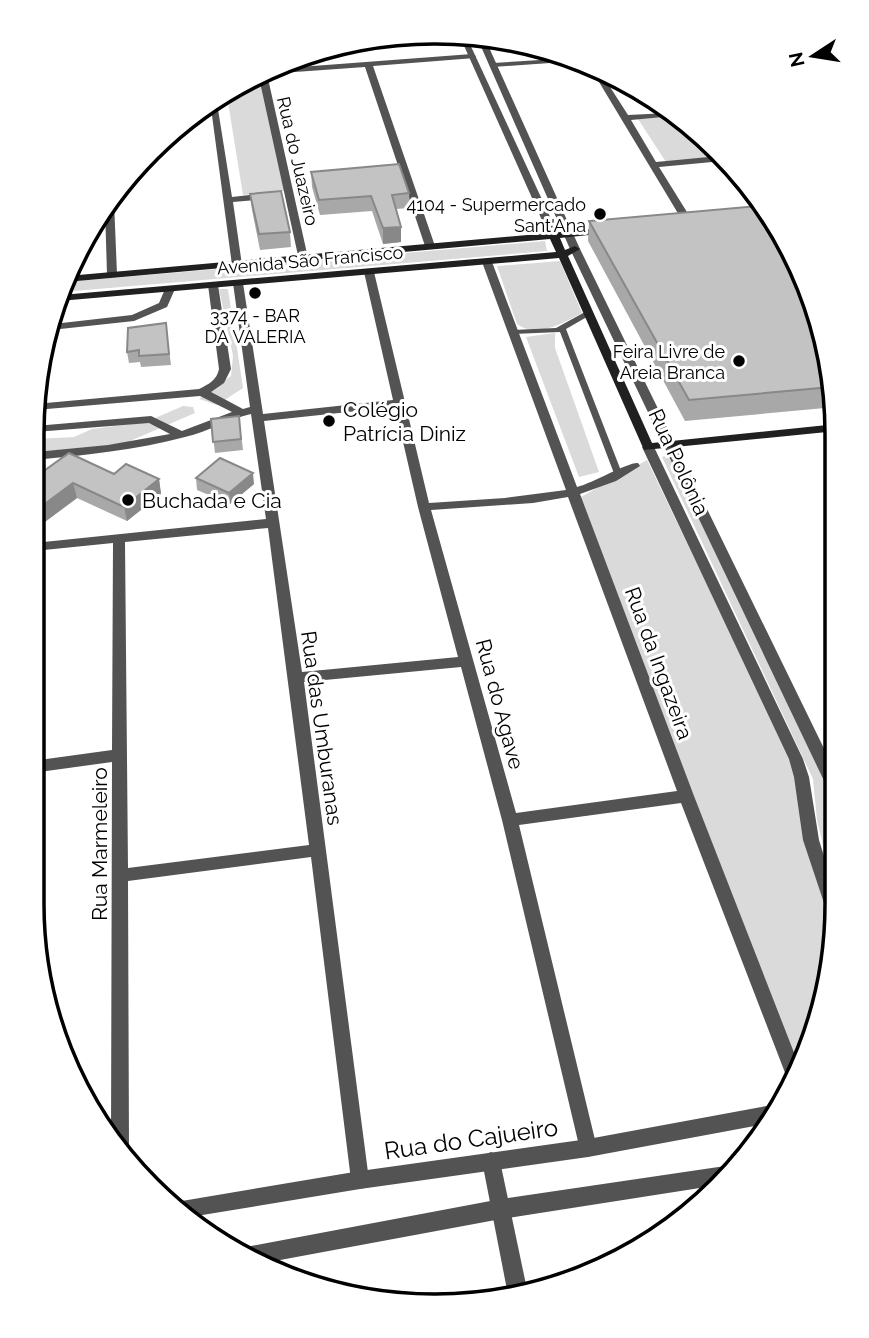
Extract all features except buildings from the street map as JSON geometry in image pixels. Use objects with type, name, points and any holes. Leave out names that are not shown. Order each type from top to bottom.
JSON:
[{"type":"main road","points":[[677,226],[703,223]]},
{"type":"main road","name":"Avenida São Francisco","points":[[76,278],[610,231]]},
{"type":"main road","name":"Rua Polônia","points":[[554,236],[648,447]]},
{"type":"main road","points":[[562,256],[575,248]]},
{"type":"main road","name":"Avenida São Francisco","points":[[68,297],[562,256]]},
{"type":"main road","points":[[648,447],[825,427]]},
{"type":"street","name":"Rua Polônia","points":[[467,46],[554,236]]},
{"type":"street","name":"Rua Polônia","points":[[485,47],[575,248],[825,766]]},
{"type":"street","points":[[293,70],[472,56]]},
{"type":"street","points":[[493,65],[551,61]]},
{"type":"street","points":[[369,65],[430,246]]},
{"type":"street","points":[[603,82],[690,225]]},
{"type":"street","name":"Rua do Juazeiro","points":[[264,83],[303,258]]},
{"type":"street","points":[[216,111],[237,265]]},
{"type":"street","points":[[625,118],[660,116]]},
{"type":"street","points":[[654,165],[713,160]]},
{"type":"street","points":[[228,200],[289,194]]},
{"type":"street","points":[[110,218],[112,274]]},
{"type":"street","name":"Rua da Ingazeira","points":[[487,262],[686,796],[790,1065]]},
{"type":"street","name":"Rua do Agave","points":[[369,272],[424,507],[510,820],[588,1147]]},
{"type":"street","name":"Rua das Umburanas","points":[[238,283],[296,678],[360,1180]]},
{"type":"street","points":[[45,406],[202,392],[215,386],[225,372],[213,285]]},
{"type":"street","points":[[59,326],[134,318],[151,313],[163,306],[170,289]]},
{"type":"street","points":[[202,392],[239,411],[258,414],[401,403]]},
{"type":"street","points":[[44,455],[123,447],[181,435],[205,429],[239,411]]},
{"type":"street","points":[[44,428],[151,419],[181,435]]},
{"type":"street","name":"Rua Polônia","points":[[648,447],[796,759],[804,780],[804,809],[811,839],[825,882]]},
{"type":"street","points":[[424,507],[573,494],[620,476],[634,466]]},
{"type":"street","points":[[44,546],[272,523]]},
{"type":"street","name":"Rua Marmeleiro","points":[[119,538],[120,1135]]},
{"type":"street","points":[[296,678],[467,661]]},
{"type":"street","points":[[44,765],[120,755]]},
{"type":"street","points":[[510,820],[686,796]]},
{"type":"street","points":[[121,875],[317,850]]},
{"type":"street","name":"Rua do Cajueiro","points":[[190,1208],[588,1147],[762,1116]]},
{"type":"street","points":[[491,1161],[516,1286]]},
{"type":"street","points":[[262,1254],[501,1209],[714,1177]]},
{"type":"lane","points":[[513,332],[539,333],[562,328],[588,314]]},
{"type":"lane","points":[[562,328],[620,476]]},
{"type":"shaded area","points":[[263,83],[285,191],[243,195],[228,103]]},
{"type":"shaded area","points":[[662,117],[712,159],[666,162],[638,119]]},
{"type":"shaded area","points":[[545,241],[547,251],[71,291],[75,281]]},
{"type":"shaded area","points":[[560,261],[582,313],[541,330],[517,324],[497,266]]},
{"type":"shaded area","points":[[219,289],[228,289],[243,388],[217,405],[199,399],[231,376],[233,356]]},
{"type":"shaded area","points":[[555,333],[555,348],[599,472],[579,477],[526,337]]},
{"type":"shaded area","points":[[183,406],[193,407],[195,413],[123,444],[44,451],[44,439],[74,437],[92,429],[146,422]]},
{"type":"shaded area","points":[[669,454],[825,775],[825,854],[817,820],[813,779],[662,457]]},
{"type":"shaded area","points":[[647,460],[801,780],[816,873],[825,903],[818,980],[794,1057],[757,977],[581,497]]},
{"type":"place","name":"4104 - Supermercado Sant'Ana","points":[[600,214]]},
{"type":"place","name":"3374 - BAR DA VALERIA","points":[[255,293]]},
{"type":"place","name":"Feira Livre de Areia Branca","points":[[739,361]]},
{"type":"place","name":"Colégio Patrícia Diniz","points":[[329,421]]},
{"type":"place","name":"Buchada e Cia","points":[[128,500]]}]
